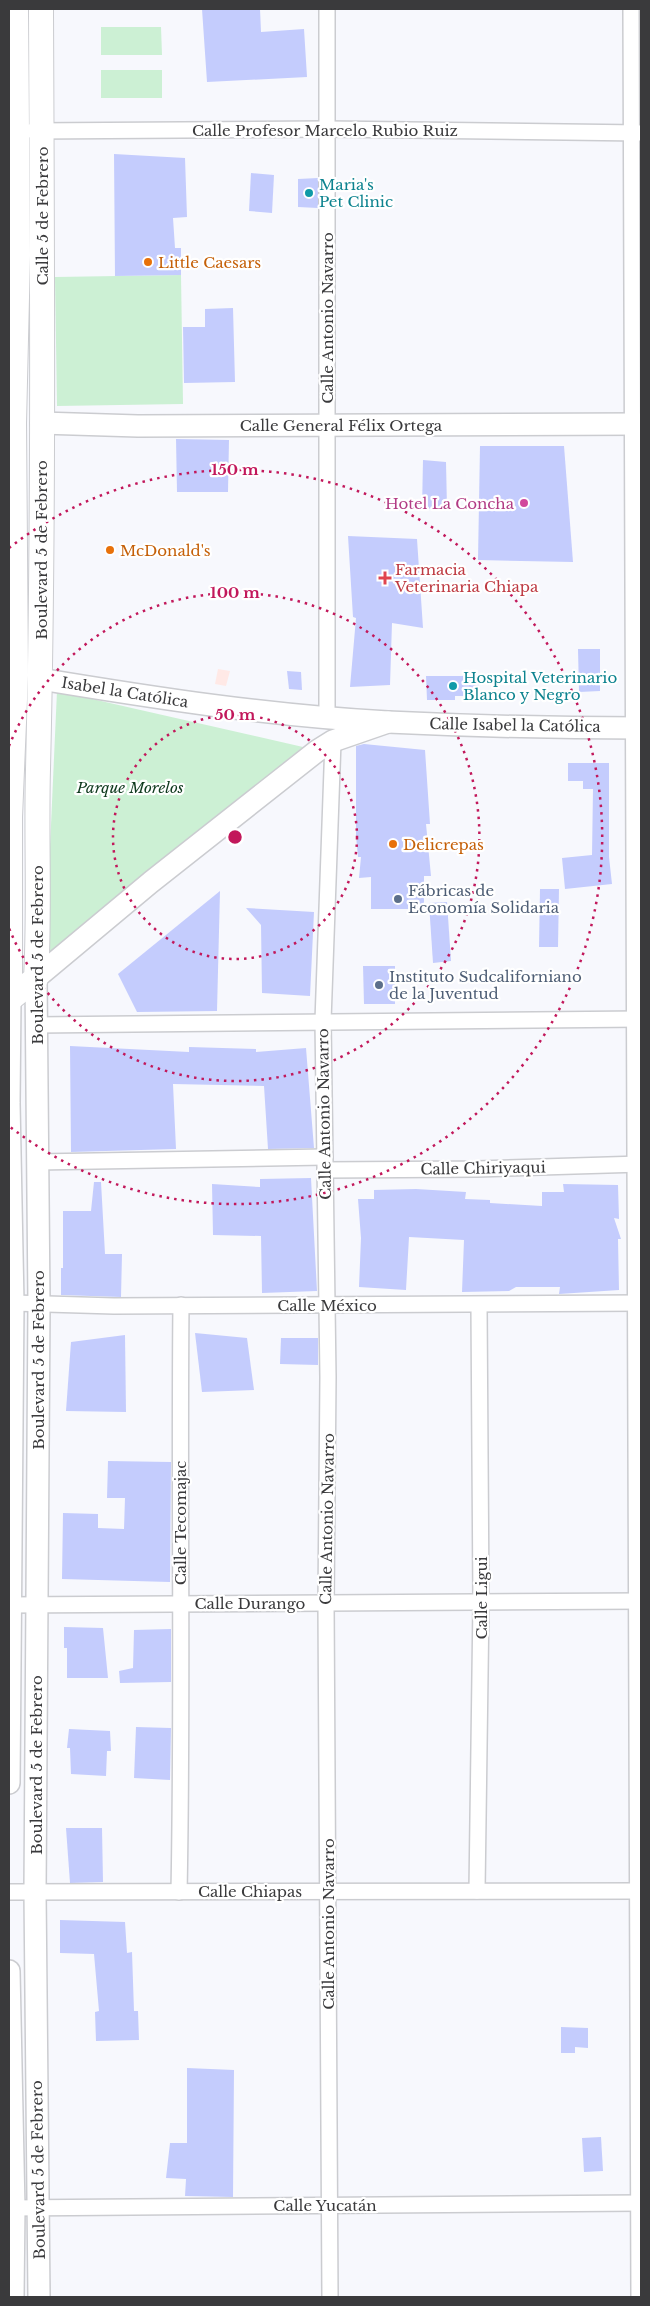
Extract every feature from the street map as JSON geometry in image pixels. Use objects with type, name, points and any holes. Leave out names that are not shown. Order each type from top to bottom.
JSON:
[{"type":"main road","name":"Calle 5 de Febrero","points":[[12,675],[11,423],[18,256],[12,131],[16,9]]},
{"type":"main road","name":"Calle 5 de Febrero","points":[[41,9],[41,423]]},
{"type":"main road","points":[[11,423],[41,423]]},
{"type":"main road","name":"Calle General Félix Ortega","points":[[41,423],[138,426],[637,424]]},
{"type":"main road","name":"Boulevard 5 de Febrero","points":[[39,2297],[35,1892],[39,1304],[36,978],[38,943],[37,818],[40,679],[41,423]]},
{"type":"main road","points":[[12,675],[40,679]]},
{"type":"main road","name":"Boulevard 5 de Febrero","points":[[9,1783],[13,1303],[9,1103],[12,675]]},
{"type":"main road","name":"Isabel la Católica","points":[[40,679],[191,703],[388,722]]},
{"type":"main road","points":[[9,999],[159,876],[317,751],[334,741],[388,722]]},
{"type":"main road","name":"Calle Isabel la Católica","points":[[388,722],[638,728]]},
{"type":"main road","points":[[10,966],[38,943]]},
{"type":"main road","name":"Boulevard 5 de Febrero","points":[[9,1971],[13,2297]]},
{"type":"street","name":"Calle Antonio Navarro","points":[[327,717],[328,9]]},
{"type":"street","points":[[632,9],[636,133],[638,728],[639,2297]]},
{"type":"street","name":"Calle Profesor Marcelo Rubio Ruiz","points":[[12,131],[328,129],[636,133]]},
{"type":"street","name":"Calle Antonio Navarro","points":[[330,2297],[326,1603],[329,1436],[323,1021],[334,741]]},
{"type":"street","points":[[36,1025],[638,1019]]},
{"type":"street","name":"Calle Chiriyaqui","points":[[37,1162],[325,1163],[477,1169],[638,1165]]},
{"type":"street","name":"Calle México","points":[[13,1303],[114,1306],[479,1306],[638,1303]]},
{"type":"street","name":"Calle Tecomajac","points":[[179,1892],[182,1751],[180,1604],[182,1305]]},
{"type":"street","name":"Calle Ligui","points":[[478,1891],[481,1602],[479,1306]]},
{"type":"street","name":"Calle Durango","points":[[9,1605],[639,1601]]},
{"type":"street","name":"Calle Chiapas","points":[[9,1892],[639,1891]]},
{"type":"street","name":"Calle Yucatán","points":[[11,2208],[640,2203]]},
{"type":"shaded area","points":[[218,669],[230,671],[226,686],[215,684]]},
{"type":"green space","points":[[101,27],[161,27],[162,55],[101,55]]},
{"type":"green space","points":[[101,70],[162,70],[162,98],[101,98]]},
{"type":"green space","points":[[181,275],[183,404],[57,406],[55,277]]},
{"type":"green space","name":"Parque Morelos","points":[[57,691],[303,747],[45,959]]},
{"type":"building","points":[[202,9],[260,9],[261,32],[304,29],[307,77],[207,82]]},
{"type":"building","points":[[114,154],[185,158],[187,217],[173,218],[175,248],[181,248],[181,275],[115,276]]},
{"type":"building","points":[[251,173],[274,175],[272,213],[249,211]]},
{"type":"building","name":"Maria's Pet Clinic","points":[[318,178],[318,208],[298,207],[298,179]]},
{"type":"building","points":[[233,308],[235,382],[184,383],[183,327],[205,327],[205,309]]},
{"type":"building","points":[[176,439],[229,440],[228,492],[177,492]]},
{"type":"building","name":"Hotel La Concha","points":[[480,446],[564,446],[573,562],[478,560]]},
{"type":"building","points":[[423,460],[446,462],[447,508],[422,509]]},
{"type":"building","name":"Farmacia Veterinaria Chiapa","points":[[348,536],[417,539],[423,628],[392,623],[390,685],[350,687],[356,618],[353,617]]},
{"type":"building","points":[[578,649],[600,649],[600,691],[579,692]]},
{"type":"building","points":[[287,671],[301,672],[302,690],[289,689]]},
{"type":"building","name":"Hospital Veterinario Blanco y Negro","points":[[426,676],[478,676],[479,696],[455,696],[455,700],[427,700]]},
{"type":"building","points":[[364,744],[425,750],[430,824],[426,824],[431,876],[424,876],[424,909],[371,909],[371,877],[359,878],[361,857],[358,857],[356,836],[356,746]]},
{"type":"building","points":[[568,763],[609,763],[609,857],[612,884],[565,889],[562,858],[592,855],[593,789],[583,789],[583,781],[568,781]]},
{"type":"building","points":[[540,889],[559,889],[558,947],[539,947]]},
{"type":"building","points":[[220,891],[217,1011],[137,1012],[118,974]]},
{"type":"building","points":[[447,902],[451,961],[433,963],[429,903]]},
{"type":"building","points":[[246,908],[314,912],[310,996],[262,993],[261,925]]},
{"type":"building","name":"Instituto Sudcaliforniano de la Juventud","points":[[363,966],[395,966],[395,1004],[364,1004]]},
{"type":"building","points":[[70,1046],[189,1052],[189,1047],[256,1049],[256,1052],[306,1048],[314,1148],[268,1149],[264,1086],[173,1084],[176,1149],[71,1152]]},
{"type":"building","points":[[311,1178],[317,1291],[262,1293],[261,1236],[213,1235],[212,1184],[260,1187],[260,1179]]},
{"type":"building","points":[[94,1182],[101,1182],[105,1254],[122,1254],[121,1297],[61,1295],[63,1211],[91,1211]]},
{"type":"building","points":[[563,1184],[618,1185],[619,1219],[614,1218],[621,1239],[618,1239],[619,1290],[559,1294],[560,1287],[516,1287],[509,1291],[462,1292],[464,1240],[409,1237],[406,1290],[359,1287],[361,1238],[358,1199],[374,1199],[374,1190],[416,1189],[466,1192],[465,1199],[490,1200],[490,1203],[542,1206],[542,1192],[564,1192]]},
{"type":"building","points":[[195,1333],[247,1338],[254,1390],[202,1392]]},
{"type":"building","points":[[125,1335],[126,1412],[66,1411],[71,1342]]},
{"type":"building","points":[[281,1338],[318,1338],[318,1365],[280,1364]]},
{"type":"building","points":[[108,1461],[171,1462],[170,1582],[62,1579],[63,1513],[98,1514],[98,1528],[124,1529],[125,1498],[107,1498]]},
{"type":"building","points":[[64,1627],[103,1628],[108,1678],[67,1678],[67,1648],[64,1648]]},
{"type":"building","points":[[171,1629],[171,1682],[120,1683],[119,1671],[133,1668],[134,1630]]},
{"type":"building","points":[[136,1727],[171,1728],[170,1780],[134,1778]]},
{"type":"building","points":[[69,1729],[110,1731],[111,1751],[107,1751],[106,1776],[71,1774],[70,1748],[67,1748]]},
{"type":"building","points":[[66,1828],[102,1828],[103,1882],[70,1883]]},
{"type":"building","points":[[60,1920],[125,1922],[127,1953],[132,1952],[134,2011],[138,2011],[139,2040],[96,2041],[95,2012],[99,2011],[94,1954],[60,1953]]},
{"type":"building","points":[[561,2027],[588,2028],[588,2048],[575,2047],[575,2053],[561,2053]]},
{"type":"building","points":[[187,2068],[234,2070],[233,2197],[185,2196],[186,2179],[166,2178],[170,2143],[187,2143]]},
{"type":"building","points":[[601,2137],[603,2171],[584,2172],[582,2138]]},
{"type":"place","name":"Maria's Pet Clinic","points":[[309,193]]},
{"type":"place","name":"Little Caesars","points":[[148,262]]},
{"type":"place","name":"Hotel La Concha","points":[[524,503]]},
{"type":"place","name":"McDonald's","points":[[110,550]]},
{"type":"place","name":"Farmacia Veterinaria Chiapa","points":[[385,578]]},
{"type":"place","name":"Hospital Veterinario Blanco y Negro","points":[[453,686]]},
{"type":"place","name":"Delicrepas","points":[[393,844]]},
{"type":"place","name":"Fábricas de Economía Solidaria","points":[[398,899]]},
{"type":"place","name":"Instituto Sudcaliforniano de la Juventud","points":[[379,985]]}]
